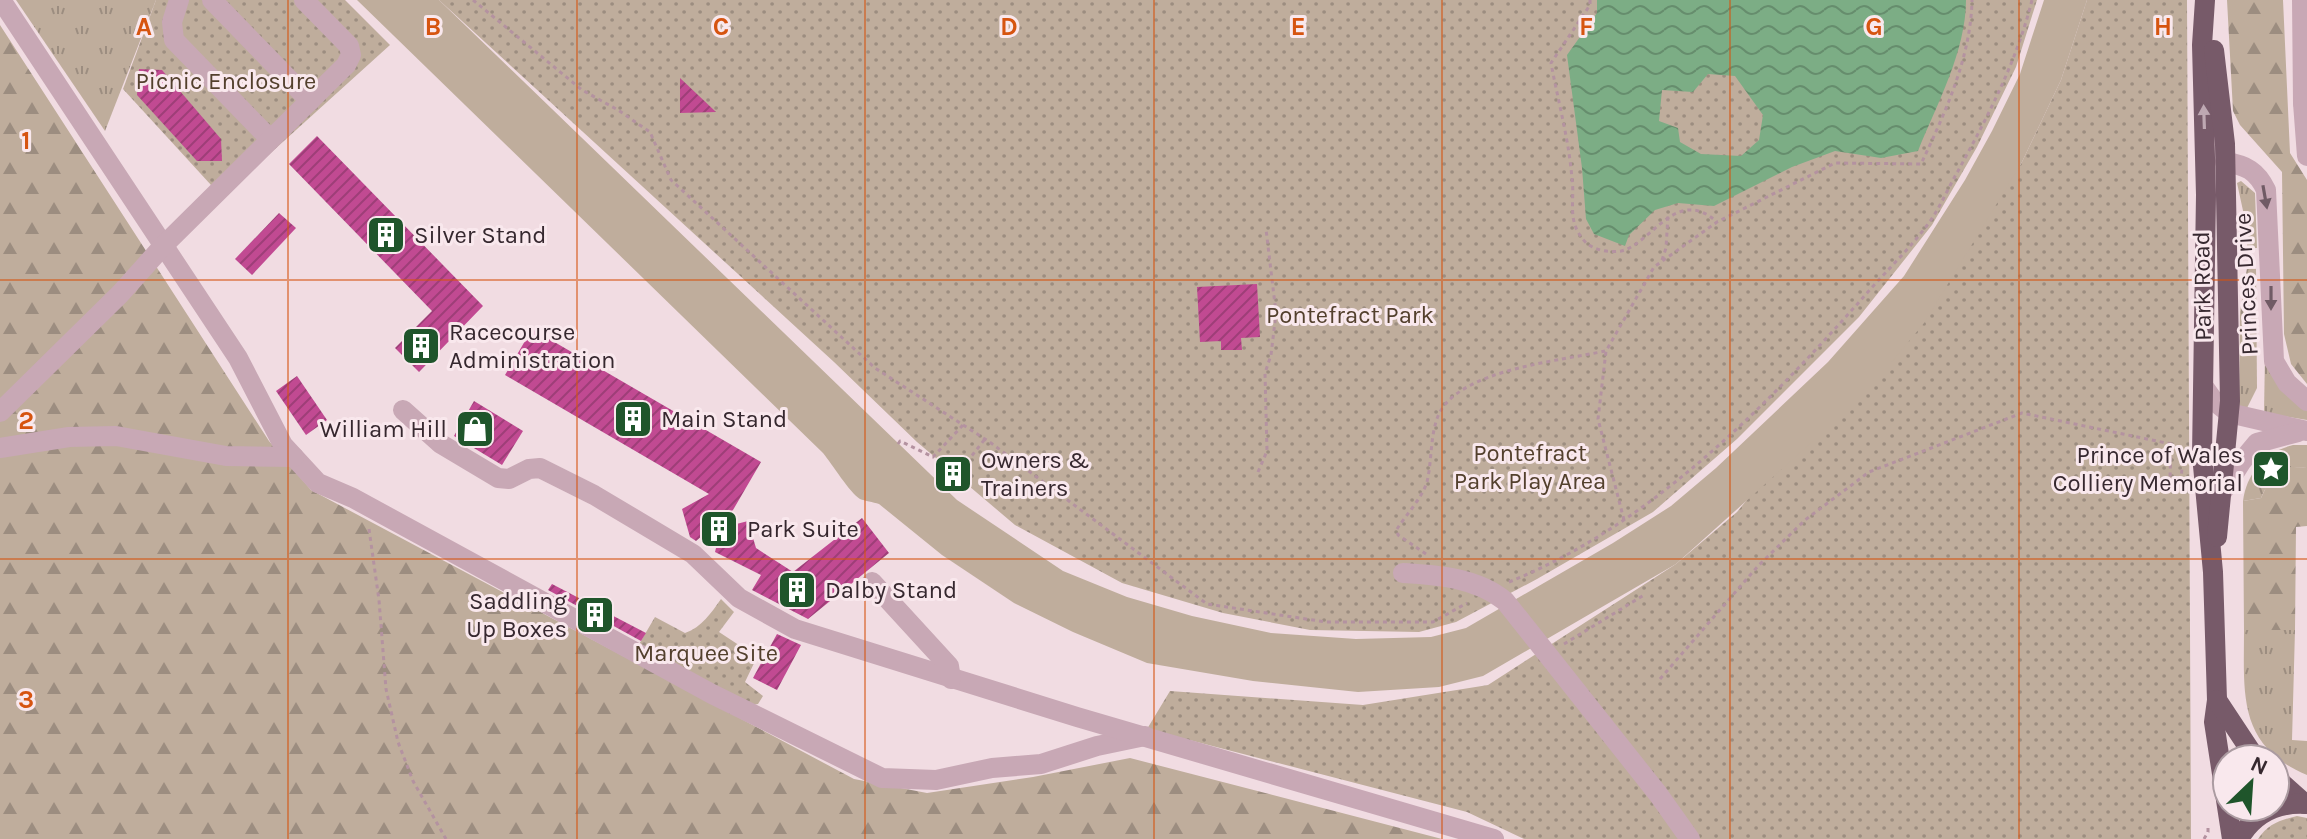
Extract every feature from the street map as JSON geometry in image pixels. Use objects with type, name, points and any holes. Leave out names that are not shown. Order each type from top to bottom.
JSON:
[{"type":"main road","name":"Park Road","points":[[2206,0],[2230,157],[2229,413],[2213,572]]},
{"type":"main road","name":"Park Road","points":[[2206,0],[2202,45],[2206,195],[2202,455],[2213,572],[2217,700],[2214,722],[2232,839]]},
{"type":"main road","points":[[2206,195],[2210,182],[2230,157]]},
{"type":"main road","points":[[2217,700],[2245,743]]},
{"type":"main road","points":[[2239,839],[2249,824],[2261,814],[2275,807],[2306,804]]},
{"type":"street","points":[[1,0],[238,358],[283,445],[318,483],[369,507],[712,694],[882,778],[936,780],[992,768],[1041,764],[1097,746],[1145,736]]},
{"type":"street","points":[[179,0],[172,22],[174,40],[270,139]]},
{"type":"street","points":[[212,0],[310,101]]},
{"type":"street","points":[[0,412],[346,65],[351,55],[349,46],[304,0]]},
{"type":"street","points":[[2302,0],[2307,156]]},
{"type":"street","name":"Princes Drive","points":[[2230,157],[2253,170],[2266,190],[2274,361],[2287,383],[2307,401]]},
{"type":"street","points":[[2204,387],[2214,401],[2229,413],[2306,431]]},
{"type":"street","points":[[403,410],[441,444],[498,478],[509,479],[529,469],[540,468],[594,495],[681,546],[715,573],[739,598],[795,629],[951,679],[1494,839]]},
{"type":"street","points":[[2223,491],[2257,443],[2306,431]]},
{"type":"street","points":[[0,448],[69,437],[116,436],[226,456],[294,457]]},
{"type":"street","points":[[1403,573],[1450,578],[1490,589],[1505,601],[1690,839]]},
{"type":"street","points":[[872,582],[949,666],[951,679]]},
{"type":"path","points":[[473,0],[582,90],[650,132],[671,180],[875,368],[985,439],[1207,604],[1326,622],[1433,622],[1490,589],[1548,566],[1624,520],[1736,432],[1841,322],[1929,223],[1988,116],[2023,39],[2032,0]]},
{"type":"path","points":[[1590,0],[1590,5],[1551,63],[1573,180],[1571,213],[1583,241],[1598,250],[1624,250],[1668,216],[1696,211],[1707,213],[1717,222]]},
{"type":"path","points":[[1624,520],[1598,419],[1606,351],[1654,267],[1717,222],[1835,163],[1921,164],[1948,106],[1972,21],[1972,0]]},
{"type":"path","points":[[1661,262],[1666,248],[1668,216]]},
{"type":"path","points":[[1258,472],[1267,451],[1265,373],[1271,355],[1276,313],[1266,229]]},
{"type":"path","points":[[1450,578],[1446,567],[1398,535],[1397,529],[1426,485],[1437,419],[1443,407],[1465,387],[1492,375],[1606,351]]},
{"type":"path","points":[[1660,679],[1758,566],[1805,520],[1869,472],[2022,413],[2171,444],[2170,479],[2181,480],[2183,457]]},
{"type":"path","points":[[898,444],[900,441],[933,457],[963,425]]},
{"type":"path","points":[[962,468],[985,439]]},
{"type":"path","points":[[369,507],[369,534],[386,689],[398,742],[413,781],[446,839]]},
{"type":"path","points":[[1547,654],[1644,595]]},
{"type":"green space","points":[[16,0],[156,0],[105,131]]},
{"type":"green space","name":"Picnic Enclosure","points":[[156,0],[345,0],[390,45],[222,197],[123,89]]},
{"type":"green space","points":[[357,0],[439,0],[957,500],[1063,571],[1127,597],[1192,616],[1271,633],[1356,639],[1431,637],[1466,628],[1671,506],[1716,468],[1828,362],[1904,276],[1992,131],[2020,74],[2044,0],[2087,0],[2061,80],[2021,164],[1924,323],[1891,363],[1813,441],[1676,564],[1483,676],[1439,687],[1358,692],[1253,681],[1147,663],[1014,603],[942,555],[879,504],[860,499],[823,453]]},
{"type":"green space","name":"Pontefract Park","points":[[439,0],[2037,0],[2016,67],[1977,147],[1932,225],[1859,317],[1737,439],[1653,512],[1456,622],[1419,632],[1310,630],[1223,613],[1122,583],[1015,525],[917,442]]},
{"type":"green space","points":[[2087,0],[2187,0],[2191,839],[1524,839],[1467,812],[1147,729],[1170,691],[1363,705],[1488,685],[1676,564],[1737,512],[2021,164],[2061,80]]},
{"type":"green space","points":[[2227,0],[2283,0],[2290,153],[2307,180],[2307,384],[2291,364],[2284,334],[2282,172],[2240,125],[2233,111]]},
{"type":"green space","points":[[0,25],[269,441],[311,490],[854,779],[927,793],[1130,758],[1442,839],[0,839]]},
{"type":"green space","points":[[2241,181],[2255,193],[2257,248],[2247,248],[2247,229],[2237,183]]},
{"type":"green space","points":[[2247,268],[2256,269],[2257,388],[2247,408],[2239,406],[2240,312]]},
{"type":"green space","points":[[2265,354],[2307,409],[2307,420],[2264,413]]},
{"type":"green space","points":[[2293,445],[2307,445],[2307,468],[2283,470],[2273,477],[2261,498],[2243,501],[2248,481],[2265,458]]},
{"type":"green space","points":[[2289,467],[2307,468],[2307,526],[2296,527],[2295,630],[2244,630],[2243,501],[2261,498],[2270,479]]},
{"type":"green space","name":"Marquee Site","points":[[721,599],[734,612],[719,632],[757,657],[745,682],[763,696],[758,704],[747,706],[638,646],[655,617],[685,633],[701,623]]},
{"type":"green space","points":[[2244,630],[2295,630],[2292,740],[2307,741],[2307,775],[2291,767],[2291,743],[2264,743],[2256,733],[2245,696]]},
{"type":"green space","points":[[2291,818],[2307,818],[2307,839],[2258,839],[2275,823],[2291,823]]},
{"type":"water","points":[[1597,0],[1966,0],[1956,58],[1918,151],[1881,158],[1835,151],[1792,167],[1714,206],[1678,203],[1655,210],[1629,235],[1625,246],[1594,234],[1586,219],[1567,55],[1597,13]],"holes":[[[1708,74],[1735,76],[1763,115],[1759,140],[1741,156],[1701,154],[1680,142],[1678,128],[1659,121],[1662,90],[1693,92]]]},
{"type":"building","points":[[139,69],[162,70],[221,139],[222,161],[197,161],[137,95]]},
{"type":"building","points":[[680,78],[716,112],[680,113]]},
{"type":"building","name":"Silver Stand","points":[[317,136],[483,306],[419,372],[395,348],[432,311],[289,164]]},
{"type":"building","points":[[279,213],[296,228],[252,275],[235,259]]},
{"type":"building","points":[[1257,284],[1260,337],[1241,338],[1242,350],[1221,350],[1221,341],[1200,342],[1197,287]]},
{"type":"building","name":"Main Stand","points":[[532,329],[761,462],[733,510],[696,541],[690,537],[682,509],[709,494],[505,375]]},
{"type":"building","points":[[297,376],[327,420],[306,435],[276,391]]},
{"type":"building","points":[[474,401],[523,431],[502,465],[454,436]]},
{"type":"building","points":[[862,518],[889,553],[808,619],[752,590],[761,575],[715,552],[721,528],[748,521],[756,548],[793,572]]},
{"type":"building","points":[[552,584],[646,633],[641,641],[548,590]]},
{"type":"building","points":[[777,634],[801,645],[777,690],[753,678]]},
{"type":"place","name":"Silver Stand","points":[[386,235]]},
{"type":"place","name":"Racecourse Administration","points":[[421,346]]},
{"type":"place","name":"Main Stand","points":[[633,419]]},
{"type":"place","name":"William Hill","points":[[475,429]]},
{"type":"place","name":"Prince of Wales Colliery Memorial","points":[[2271,469]]},
{"type":"place","name":"Owners & Trainers","points":[[953,474]]},
{"type":"place","name":"Park Suite","points":[[719,529]]},
{"type":"place","name":"Dalby Stand","points":[[797,590]]},
{"type":"place","name":"Saddling Up Boxes","points":[[595,615]]},
{"type":"park label","name":"Pontefract Park Play Area","points":[[1530,467]]}]
